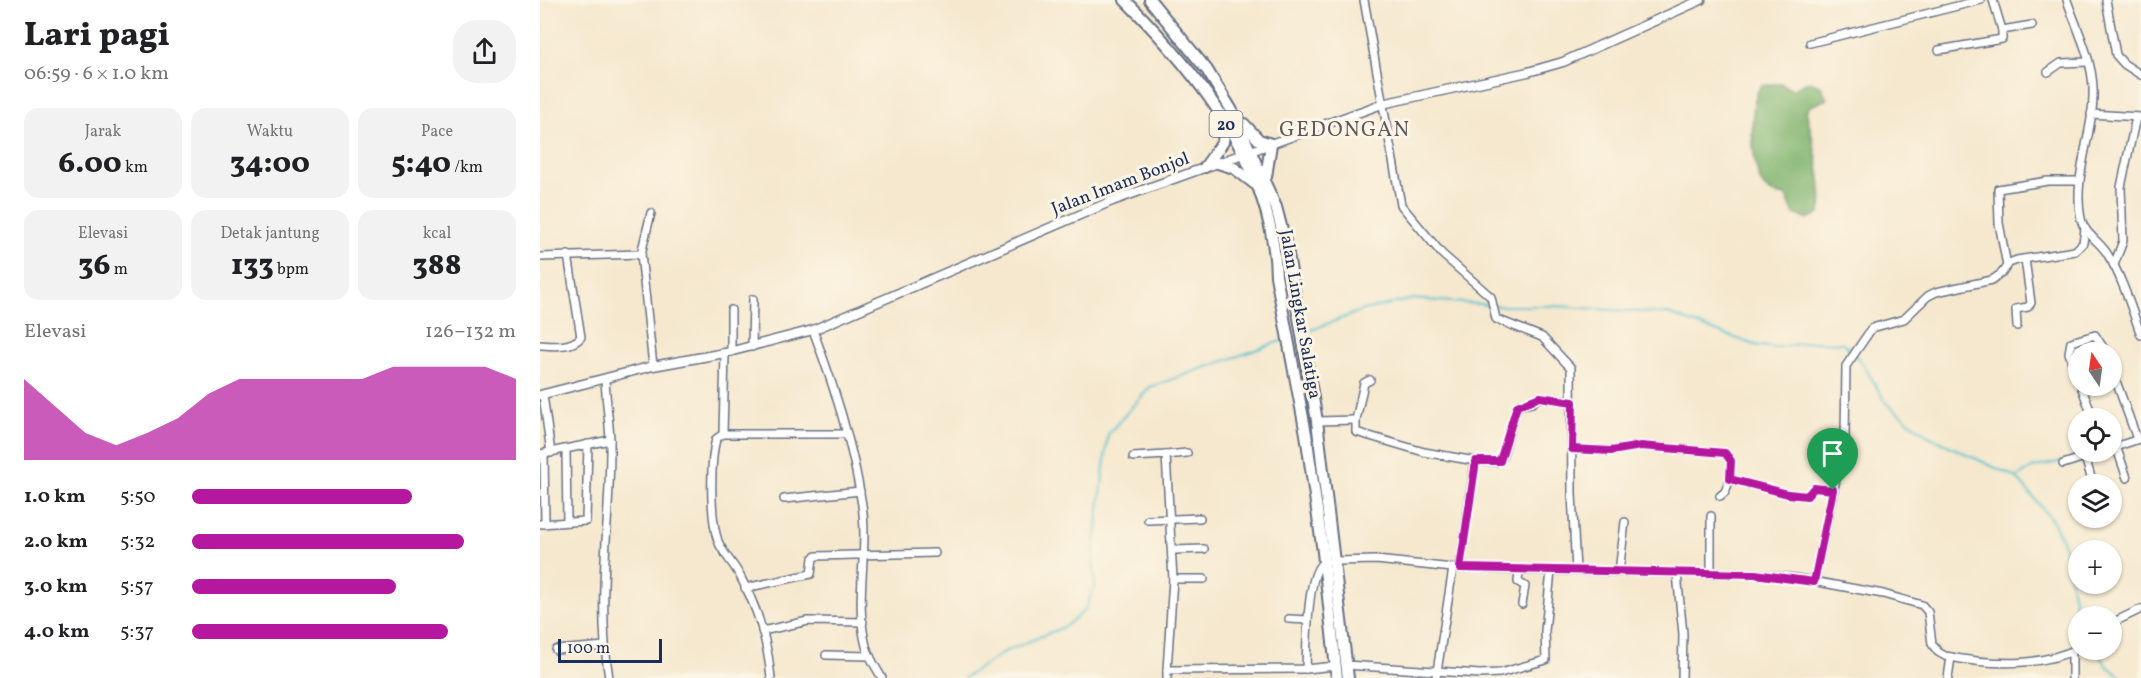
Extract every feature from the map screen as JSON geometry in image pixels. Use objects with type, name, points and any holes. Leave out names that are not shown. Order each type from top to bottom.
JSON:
[{"type":"highway","name":"Jalan Lingkar Salatiga","points":[[1125,0],[1182,60],[1248,152]]},
{"type":"highway","name":"Jalan Lingkar Salatiga","points":[[1150,0],[1207,70],[1231,109],[1260,184],[1276,254],[1276,276],[1330,561],[1348,678]]},
{"type":"highway","points":[[1218,163],[1234,168],[1260,184],[1271,144],[1251,134],[1231,109]]},
{"type":"highway","points":[[1205,167],[1222,142],[1225,121]]},
{"type":"highway","name":"Jalan Lingkar Salatiga","points":[[1260,184],[1276,207],[1291,274],[1317,421],[1330,561],[1337,678]]},
{"type":"main road","name":"Jalan Imam Bonjol","points":[[541,395],[653,366],[752,347],[813,330],[1112,201],[1382,104],[1528,72],[1563,62],[1701,0]]},
{"type":"street","points":[[1364,0],[1401,205],[1442,254],[1491,297],[1498,320],[1532,331],[1551,344],[1567,362],[1573,378],[1572,449],[1576,571]]},
{"type":"street","points":[[1947,9],[1953,0]]},
{"type":"street","points":[[1810,43],[1981,0]]},
{"type":"street","points":[[1939,50],[2002,39],[2002,30],[1993,0]]},
{"type":"street","points":[[2067,0],[2088,62],[2093,89],[2080,181],[2081,219],[2085,229],[2107,252],[2114,265],[2141,335]]},
{"type":"street","points":[[2106,0],[2116,55],[2124,64],[2141,75]]},
{"type":"street","points":[[2002,30],[2032,25]]},
{"type":"street","points":[[2048,72],[2061,63],[2088,62]]},
{"type":"street","points":[[2091,114],[2139,117],[2121,187],[2123,241],[2114,265]]},
{"type":"street","points":[[2007,266],[1996,196],[1998,189],[2080,181]]},
{"type":"street","points":[[651,213],[641,254],[653,366]]},
{"type":"street","points":[[1814,582],[1845,436],[1847,399],[1844,372],[1872,328],[1904,319],[1928,296],[1936,292],[1997,278],[2007,266],[2025,259],[2075,251],[2083,243],[2085,229]]},
{"type":"street","points":[[540,257],[641,254]]},
{"type":"street","points":[[540,345],[563,345],[581,337],[568,255]]},
{"type":"street","points":[[2017,326],[2016,309],[2031,303],[2025,259]]},
{"type":"street","points":[[752,347],[753,299]]},
{"type":"street","points":[[723,434],[731,309]]},
{"type":"street","points":[[813,330],[835,391],[860,491],[864,523],[863,622],[870,656],[882,678]]},
{"type":"street","points":[[2071,342],[2095,335],[2100,342]]},
{"type":"street","points":[[605,380],[610,440],[605,539],[605,646],[609,678]]},
{"type":"street","points":[[1370,380],[1364,383],[1356,420],[1358,433],[1424,452],[1476,461],[1500,461],[1516,409],[1520,405],[1544,396],[1573,402]]},
{"type":"street","points":[[541,395],[545,454],[543,524],[587,520],[588,444]]},
{"type":"street","points":[[2122,396],[2137,437],[2122,444]]},
{"type":"street","points":[[1317,421],[1356,420]]},
{"type":"street","points":[[771,678],[768,650],[762,631],[745,588],[718,541],[711,457],[716,439],[723,434],[847,434]]},
{"type":"street","points":[[545,454],[610,440]]},
{"type":"street","points":[[1572,449],[1611,451],[1641,446],[1725,453],[1731,461],[1730,479],[1725,492],[1720,496]]},
{"type":"street","points":[[566,450],[567,522]]},
{"type":"street","points":[[1132,457],[1187,453]]},
{"type":"street","points":[[1166,455],[1173,550],[1167,674],[1335,666]]},
{"type":"street","points":[[1436,675],[1476,461]]},
{"type":"street","points":[[2063,464],[2069,462]]},
{"type":"street","points":[[2120,462],[2127,478]]},
{"type":"street","points":[[1730,479],[1788,494],[1807,496],[1814,488],[1833,490]]},
{"type":"street","points":[[784,499],[860,491]]},
{"type":"street","points":[[1711,516],[1711,574]]},
{"type":"street","points":[[1148,520],[1200,518]]},
{"type":"street","points":[[1619,572],[1625,522]]},
{"type":"street","points":[[1173,550],[1204,549]]},
{"type":"street","points":[[745,588],[809,575],[812,572],[815,556],[935,553]]},
{"type":"street","points":[[1306,669],[1308,620],[1317,568],[1330,561],[1376,560],[1457,568],[1551,571],[1755,574],[1883,594],[1922,605],[1928,612],[1934,647],[1938,652],[1951,657],[2027,663],[2046,660],[2068,652]]},
{"type":"street","points":[[1519,570],[1518,582],[1525,586],[1522,604]]},
{"type":"street","points":[[1346,666],[1436,675],[1500,673],[1545,660],[1551,571]]},
{"type":"street","points":[[1677,574],[1683,634],[1682,678]]},
{"type":"street","points":[[1173,579],[1204,579]]},
{"type":"street","points":[[2122,618],[2141,609]]},
{"type":"street","points":[[1289,619],[1308,620]]},
{"type":"street","points":[[762,631],[808,621],[863,622]]},
{"type":"street","points":[[556,650],[605,646]]},
{"type":"street","points":[[826,655],[870,656]]},
{"type":"street","points":[[1948,678],[1951,657]]},
{"type":"street","points":[[2072,678],[2074,660]]},
{"type":"green space","points":[[1810,81],[1821,86],[1827,99],[1810,106],[1806,111],[1818,164],[1821,194],[1819,214],[1807,219],[1794,214],[1786,196],[1769,191],[1762,184],[1755,163],[1752,134],[1754,106],[1761,86],[1780,83],[1792,90]]},
{"type":"waterway","points":[[1306,332],[1363,310],[1414,299],[1490,305]]},
{"type":"waterway","points":[[1495,306],[1555,306],[1668,314],[1755,345],[1773,348],[1811,342],[1843,343],[1863,364],[1886,403],[1928,436],[2017,478],[2053,521],[2064,545],[2075,606]]},
{"type":"waterway","points":[[964,678],[1006,651],[1066,626],[1085,610],[1095,585],[1093,560],[1108,434],[1150,387],[1284,340]]},
{"type":"waterway","points":[[2017,477],[2032,468],[2062,461]]},
{"type":"waterway","points":[[2102,660],[2122,678]]},
{"type":"district","name":"GEDONGAN","points":[[1345,129]]},
{"type":"route","points":[[1544,396],[1573,402],[1572,449],[1611,451],[1630,446],[1641,446],[1714,451],[1725,453],[1729,457],[1731,461],[1730,479],[1788,494],[1807,496],[1814,488],[1833,490],[1814,582],[1755,574],[1460,568],[1476,461],[1500,461],[1517,406],[1532,403],[1544,396]]}]
